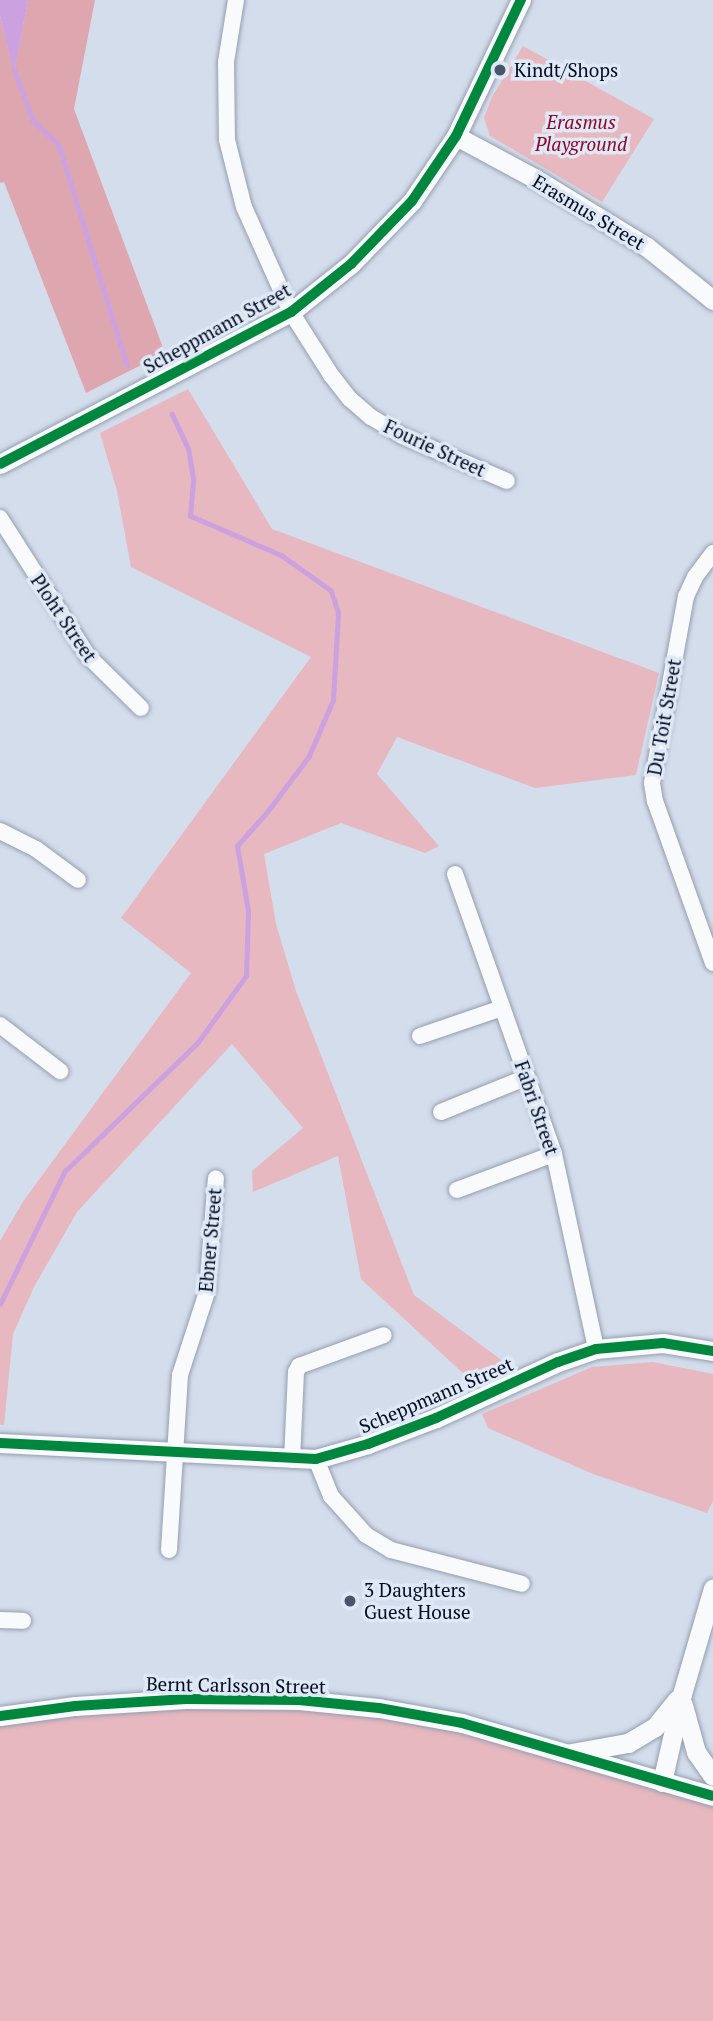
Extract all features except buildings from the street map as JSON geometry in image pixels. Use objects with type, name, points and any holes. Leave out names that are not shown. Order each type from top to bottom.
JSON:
[{"type":"street","name":"Fourie Street","points":[[236,0],[226,62],[227,140],[244,207],[291,312],[350,399],[371,417],[403,436],[507,481]]},
{"type":"street","name":"Scheppmann Street","points":[[0,464],[291,312],[351,264],[412,201],[456,136],[521,0]]},
{"type":"street","name":"Erasmus Street","points":[[456,136],[536,179],[647,247],[713,300]]},
{"type":"street","name":"Ploht Street","points":[[0,518],[88,656],[141,708]]},
{"type":"street","name":"Du Toit Street","points":[[713,553],[695,577],[686,596],[652,783],[655,801],[713,963]]},
{"type":"street","points":[[0,831],[36,849],[78,880]]},
{"type":"street","name":"Fabri Street","points":[[455,874],[554,1154],[596,1349]]},
{"type":"street","points":[[420,1036],[502,1008]]},
{"type":"street","points":[[0,1025],[10,1030],[60,1071]]},
{"type":"street","points":[[441,1112],[527,1077]]},
{"type":"street","points":[[457,1190],[554,1154]]},
{"type":"street","name":"Ebner Street","points":[[169,1550],[182,1366],[207,1292],[216,1178]]},
{"type":"street","points":[[292,1460],[296,1372],[299,1366],[384,1335]]},
{"type":"street","name":"Scheppmann Street","points":[[0,1443],[292,1460],[316,1459],[368,1444],[436,1418],[558,1362],[596,1349],[663,1343],[713,1351]]},
{"type":"street","points":[[316,1459],[331,1496],[366,1535],[391,1550],[522,1584]]},
{"type":"street","points":[[662,1782],[682,1694],[713,1588]]},
{"type":"street","points":[[0,1620],[23,1621]]},
{"type":"street","points":[[565,1754],[628,1743],[662,1721],[682,1694]]},
{"type":"street","points":[[682,1694],[686,1724],[696,1752],[713,1776]]},
{"type":"street","name":"Bernt Carlsson Street","points":[[0,1716],[75,1706],[186,1699],[299,1700],[379,1708],[462,1723],[713,1796]]},
{"type":"green space","name":"Erasmus Playground","points":[[523,46],[654,119],[602,202],[490,136],[484,118],[492,97]]},
{"type":"green space","points":[[188,389],[272,529],[659,673],[636,775],[535,788],[397,737],[377,774],[439,846],[425,853],[341,823],[264,854],[276,924],[296,991],[414,1295],[504,1362],[466,1376],[361,1279],[338,1156],[253,1192],[252,1171],[303,1128],[232,1044],[77,1212],[34,1287],[13,1334],[4,1425],[0,1425],[0,1241],[24,1200],[191,973],[121,918],[311,657],[131,567],[117,491],[100,433]]},
{"type":"green space","points":[[653,1362],[713,1374],[713,1501],[707,1513],[593,1474],[488,1428],[482,1414],[592,1367]]},
{"type":"green space","points":[[75,1706],[379,1708],[713,1796],[713,2021],[0,2021],[0,1716]]},
{"type":"shaded area","points":[[0,0],[28,0],[14,74],[0,16]]},
{"type":"shaded area","points":[[28,0],[95,0],[74,109],[165,353],[86,393],[4,182],[0,183],[0,16],[14,72]]},
{"type":"waterway","points":[[14,69],[33,120],[59,145],[127,365]]},
{"type":"waterway","points":[[0,1304],[65,1171],[198,1042],[246,976],[248,911],[237,846],[267,812],[309,756],[333,700],[338,613],[331,591],[282,556],[190,516],[193,479],[188,449],[172,415]]},
{"type":"cycle path","points":[[0,464],[291,312],[351,264],[412,201],[456,136],[521,0]]},
{"type":"cycle path","points":[[0,1443],[316,1459],[368,1444],[436,1418],[558,1362],[596,1349],[663,1343],[713,1351]]},
{"type":"cycle path","points":[[0,1716],[75,1706],[186,1699],[299,1700],[379,1708],[462,1723],[713,1796]]},
{"type":"place","name":"Kindt/Shops","points":[[500,70]]},
{"type":"place","name":"3 Daughters Guest House","points":[[350,1601]]}]
